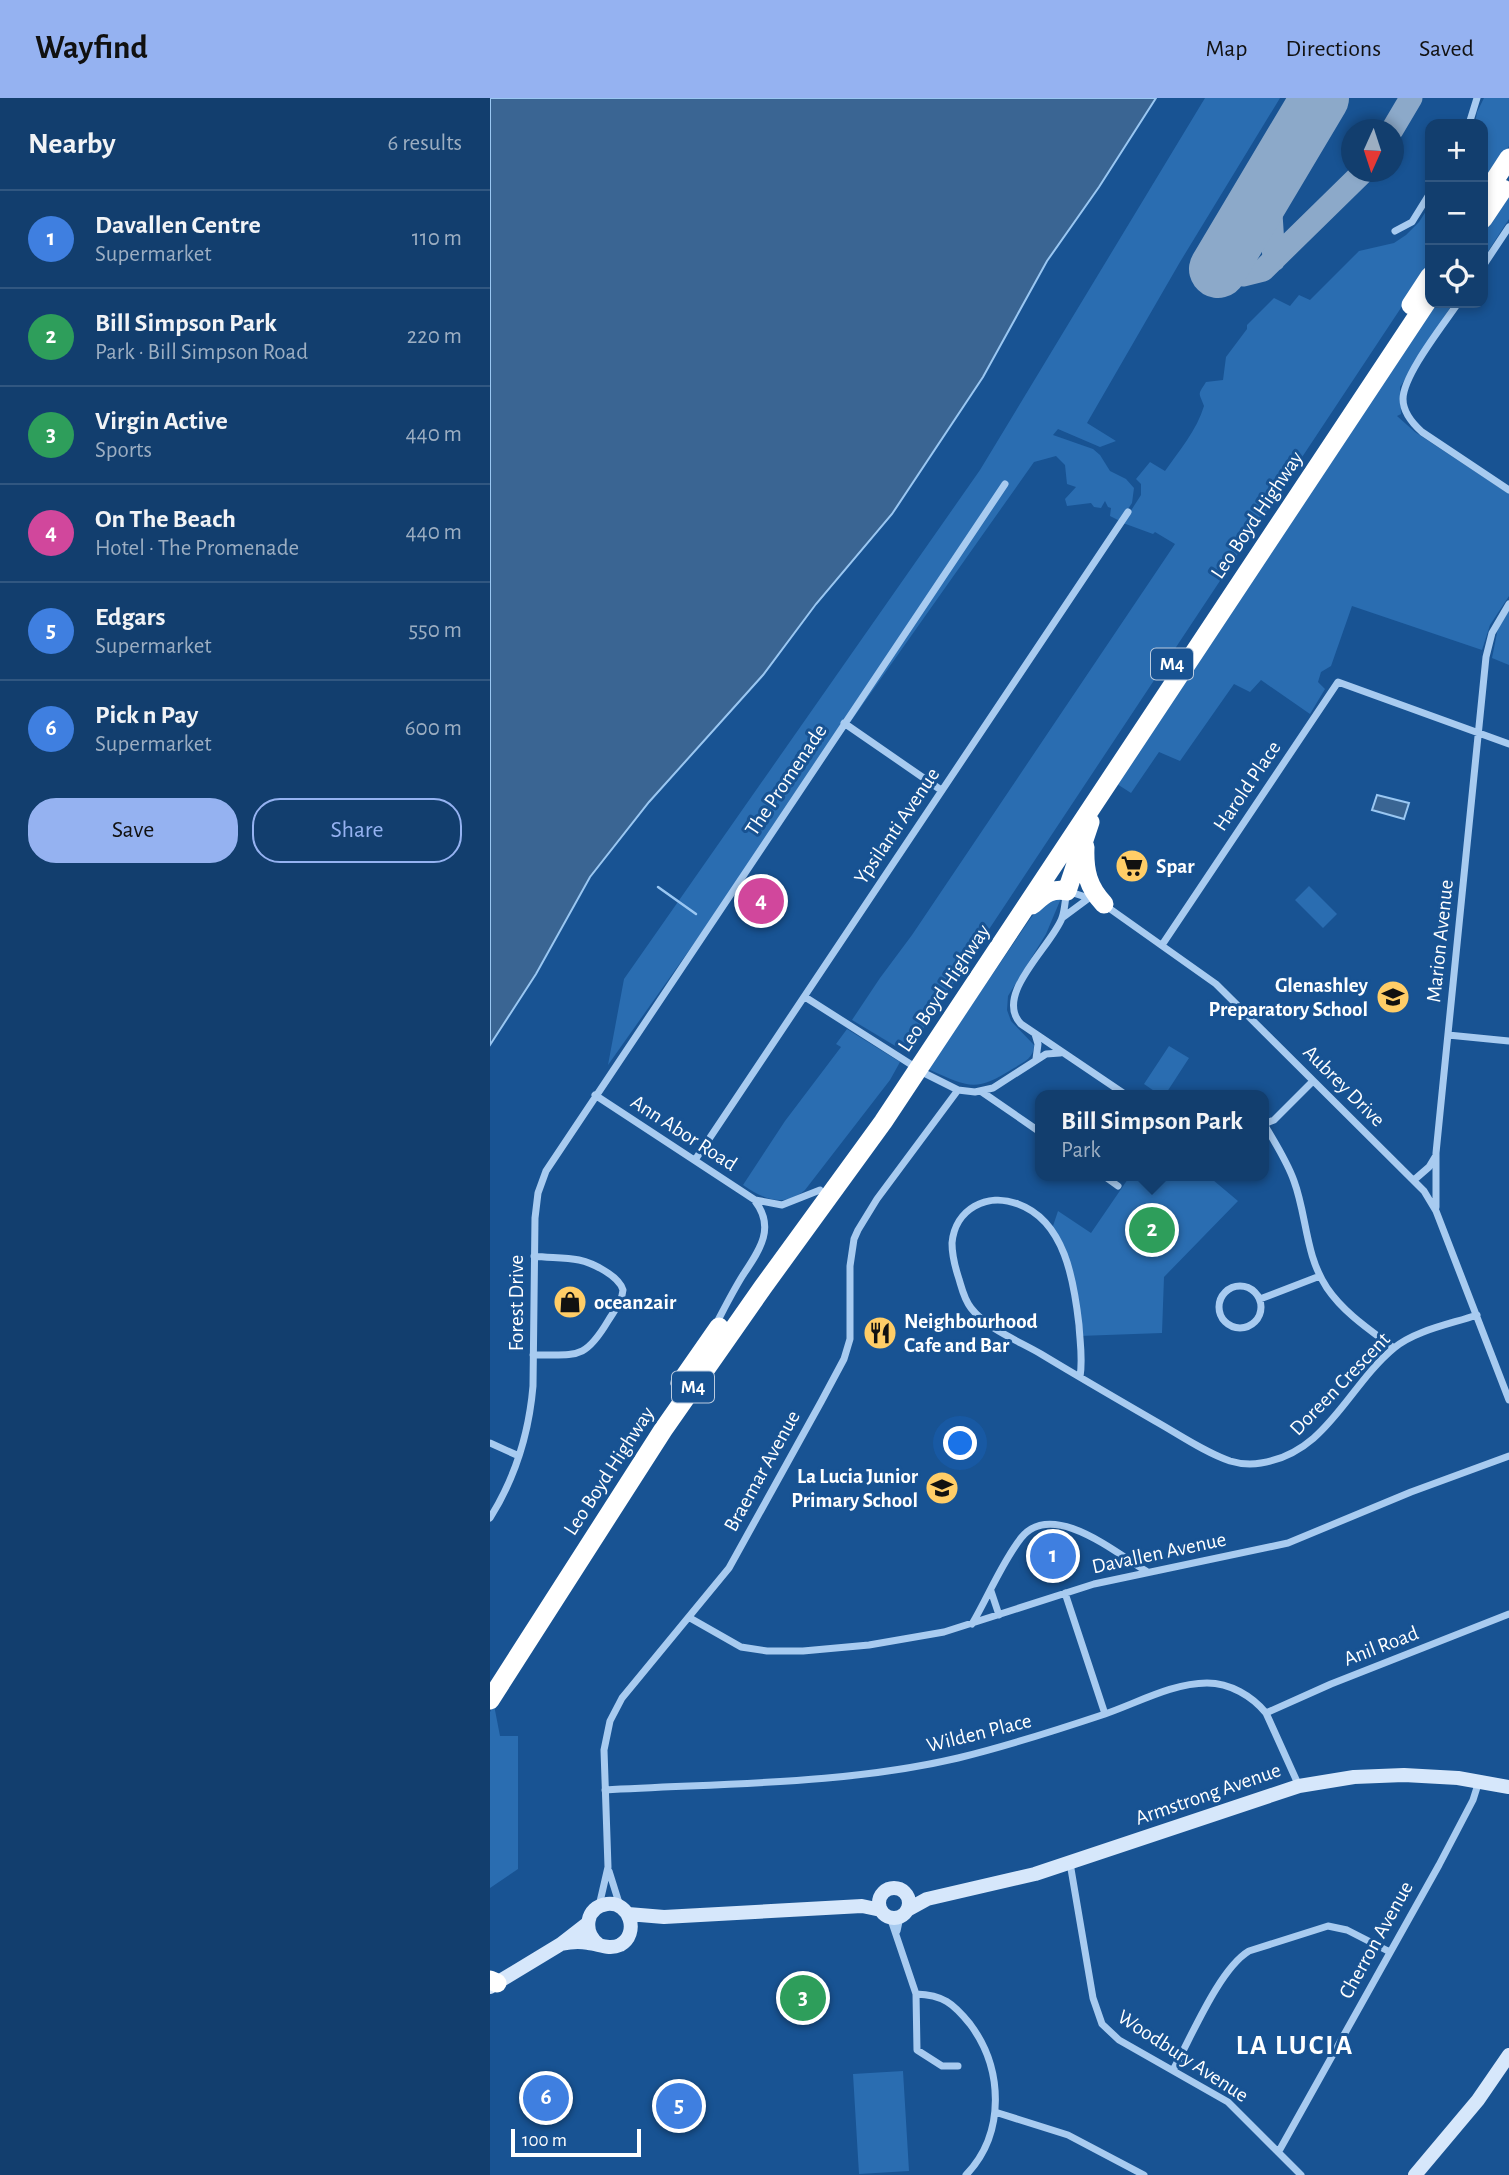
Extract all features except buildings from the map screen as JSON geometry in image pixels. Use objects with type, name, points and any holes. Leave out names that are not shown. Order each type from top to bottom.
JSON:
[{"type":"highway","points":[[1488,190],[1509,158]]},
{"type":"highway","points":[[1488,212],[1509,180]]},
{"type":"highway","name":"Leo Boyd Highway","points":[[920,1056],[1425,284]]},
{"type":"highway","name":"Leo Boyd Highway","points":[[490,1700],[663,1430],[905,1077],[1019,917],[1425,304]]},
{"type":"highway","points":[[1019,917],[1048,891],[1067,891],[1091,822],[1120,762]]},
{"type":"highway","points":[[1091,822],[1085,846],[1085,870],[1097,901]]},
{"type":"highway","name":"Leo Boyd Highway","points":[[490,1678],[698,1356],[905,1077]]},
{"type":"street","points":[[1471,119],[1477,98]]},
{"type":"street","points":[[1395,231],[1412,222],[1425,201]]},
{"type":"street","points":[[1488,259],[1509,227]]},
{"type":"street","points":[[1455,308],[1413,370],[1403,400],[1406,412],[1422,432],[1509,490]]},
{"type":"street","name":"The Promenade","points":[[595,1095],[1005,484]]},
{"type":"street","name":"Ypsilanti Avenue","points":[[695,1160],[1128,512]]},
{"type":"street","name":"Marion Avenue","points":[[1436,1211],[1436,1153],[1488,645],[1497,621],[1509,604]]},
{"type":"street","name":"Harold Place","points":[[1162,945],[1338,682],[1478,733]]},
{"type":"street","points":[[844,723],[941,790]]},
{"type":"street","points":[[1478,733],[1509,744]]},
{"type":"street","points":[[1067,891],[1062,918],[1014,995],[1013,1009],[1017,1019],[1034,1033],[1118,1090]]},
{"type":"street","name":"Aubrey Drive","points":[[1067,891],[1097,901],[1216,984],[1423,1191]]},
{"type":"street","points":[[1062,918],[1097,901]]},
{"type":"street","points":[[805,997],[926,1074],[958,1090],[982,1092],[1000,1085],[1050,1052],[1064,1054]]},
{"type":"street","points":[[1034,1033],[1038,1044],[1036,1060]]},
{"type":"street","points":[[1448,1035],[1509,1041]]},
{"type":"street","points":[[1269,1122],[1313,1081]]},
{"type":"street","name":"Braemar Avenue","points":[[598,1907],[608,1867],[605,1742],[615,1711],[622,1698],[729,1568],[844,1359],[850,1339],[851,1252],[858,1230],[877,1199],[958,1090]]},
{"type":"street","points":[[982,1092],[1035,1129]]},
{"type":"street","name":"Ann Abor Road","points":[[595,1095],[755,1200],[782,1205],[820,1190]]},
{"type":"street","name":"Forest Drive","points":[[490,1518],[510,1484],[532,1399],[535,1207],[542,1180],[595,1095]]},
{"type":"street","points":[[1269,1132],[1294,1180],[1309,1248],[1320,1276],[1346,1311],[1394,1348]]},
{"type":"street","points":[[1413,1180],[1429,1167],[1436,1153]]},
{"type":"street","points":[[1111,1181],[1118,1186]]},
{"type":"street","name":"Marion Avenue","points":[[1423,1191],[1436,1211],[1509,1400]]},
{"type":"street","points":[[698,1356],[761,1247],[765,1220],[755,1200]]},
{"type":"street","name":"Doreen Crescent","points":[[1080,1377],[1082,1357],[1076,1301],[1071,1273],[1058,1241],[1039,1217],[1018,1204],[995,1200],[976,1204],[958,1221],[952,1244],[953,1259],[967,1302],[984,1320],[1080,1377],[1205,1450],[1233,1462],[1258,1464],[1294,1453],[1315,1438],[1348,1397],[1394,1348],[1424,1333],[1477,1315]]},
{"type":"street","points":[[533,1355],[571,1354],[589,1348],[597,1340],[618,1305],[623,1290],[619,1282],[611,1276],[579,1260],[534,1256]]},
{"type":"street","points":[[1260,1299],[1320,1276]]},
{"type":"street","points":[[1232,1287],[1249,1287],[1260,1299],[1260,1316],[1248,1328],[1231,1327],[1220,1315],[1220,1299],[1232,1287]]},
{"type":"street","points":[[490,1443],[519,1456]]},
{"type":"street","name":"Davallen Avenue","points":[[690,1618],[741,1647],[775,1651],[885,1643],[944,1632],[1065,1593],[1146,1571],[1288,1543],[1410,1492],[1509,1456]]},
{"type":"street","points":[[972,1624],[1020,1539],[1031,1529],[1046,1524],[1062,1525],[1083,1533],[1146,1571]]},
{"type":"street","points":[[991,1590],[999,1615]]},
{"type":"street","points":[[1065,1593],[1105,1714]]},
{"type":"street","name":"Anil Road","points":[[1266,1713],[1331,1684],[1509,1615]]},
{"type":"street","name":"Wilden Place","points":[[605,1790],[816,1778],[887,1771],[958,1758],[1045,1734],[1175,1689],[1206,1683],[1242,1693],[1259,1704],[1266,1713],[1299,1786]]},
{"type":"street","name":"Armstrong Avenue","points":[[927,1899],[892,1889],[885,1892],[892,1910],[927,1899],[1014,1881],[1299,1786],[1377,1775],[1431,1776],[1509,1787]]},
{"type":"street","name":"Cherron Avenue","points":[[1279,2151],[1473,1800],[1479,1781]]},
{"type":"street","name":"Woodbury Avenue","points":[[1070,1863],[1093,1998],[1102,2024],[1119,2040],[1228,2102],[1301,2175]]},
{"type":"street","name":"Braemar Avenue","points":[[608,1867],[624,1910]]},
{"type":"street","points":[[598,1944],[590,1935],[588,1923],[598,1907],[607,1904],[664,1917],[862,1906],[892,1910],[908,1901],[905,1894]]},
{"type":"street","points":[[624,1910],[631,1922],[628,1938]]},
{"type":"street","points":[[892,1910],[902,1957],[916,1994],[917,2050],[942,2066],[958,2066]]},
{"type":"street","points":[[561,1944],[577,1942],[618,1946],[640,1927],[664,1917]]},
{"type":"street","points":[[492,1983],[561,1944],[588,1923]]},
{"type":"street","points":[[1173,2070],[1225,1974],[1240,1956],[1249,1951],[1328,1926],[1347,1930],[1390,1952]]},
{"type":"street","points":[[916,1994],[945,1999],[975,2032],[992,2067],[996,2092],[995,2112],[983,2150],[966,2175]]},
{"type":"street","points":[[1415,2175],[1478,2100],[1508,2055]]},
{"type":"street","points":[[995,2112],[1068,2135],[1144,2175]]},
{"type":"shaded area","points":[[490,98],[1156,98],[1047,261],[983,377],[892,514],[816,604],[763,675],[649,802],[590,877],[536,974],[490,1045]]},
{"type":"shaded area","points":[[1205,98],[1280,98],[1180,262],[1087,423],[1116,441],[1100,447],[1058,429],[1053,435],[1093,449],[1100,455],[1110,471],[1126,479],[1134,488],[1132,503],[1120,521],[1110,516],[1111,508],[1105,501],[1101,508],[1094,507],[1091,503],[1067,506],[1065,499],[1076,487],[1067,484],[1065,465],[1056,456],[1034,462],[608,1065],[624,979],[980,470]]},
{"type":"shaded area","points":[[1484,98],[1509,98],[1509,146],[1488,178],[1488,119],[1476,119]]},
{"type":"shaded area","points":[[1509,190],[1509,219],[1488,251],[1488,222]]},
{"type":"shaded area","points":[[1425,213],[1425,272],[907,1053],[852,1020],[1175,544],[1155,532],[1153,534],[1123,523],[1141,495],[1141,484],[1136,479],[1150,462],[1165,471],[1201,415],[1204,406],[1200,394],[1203,386],[1206,382],[1223,380],[1226,357],[1247,329],[1247,325],[1274,298],[1290,306],[1299,295],[1310,300],[1359,251],[1394,243],[1419,222]]},
{"type":"shaded area","points":[[1430,308],[1450,308],[1400,387],[1401,414],[1397,416],[1415,432],[1509,494],[1509,596],[1490,625],[1482,650],[1352,606],[1331,666],[1321,672],[1318,682],[1325,689],[1310,714],[1261,680],[1250,692],[1234,684],[1180,761],[1159,752],[1131,793],[1117,784]]},
{"type":"shaded area","points":[[1509,611],[1509,665],[1492,658],[1498,628]]},
{"type":"shaded area","points":[[1377,795],[1409,803],[1404,819],[1372,810]]},
{"type":"shaded area","points":[[1309,886],[1337,914],[1323,928],[1295,900]]},
{"type":"shaded area","points":[[1062,896],[1046,934],[1008,996],[1007,1010],[1011,1021],[1034,1045],[1030,1056],[1025,1062],[1001,1076],[980,1084],[963,1083],[928,1069],[1030,919],[1046,899]]},
{"type":"shaded area","points":[[847,1029],[900,1062],[890,1080],[805,1190],[797,1196],[774,1200],[743,1185],[785,1121],[841,1047],[836,1044]]},
{"type":"shaded area","points":[[1169,1046],[1189,1058],[1168,1090],[1153,1090],[1144,1084]]},
{"type":"shaded area","points":[[1127,1181],[1214,1181],[1238,1201],[1164,1277],[1162,1333],[1079,1336],[1065,1256],[1053,1226],[1058,1211],[1091,1233]]},
{"type":"shaded area","points":[[494,1705],[500,1736],[518,1736],[518,1869],[490,1888],[490,1712]]},
{"type":"shaded area","points":[[903,2071],[909,2171],[859,2174],[853,2074]]},
{"type":"waterway","points":[[658,887],[696,914]]},
{"type":"taxiway","points":[[1399,119],[1411,98]]},
{"type":"taxiway","points":[[1221,264],[1243,275],[1263,270],[1353,182]]},
{"type":"taxiway","points":[[1269,183],[1274,260]]},
{"type":"runway","points":[[1218,269],[1320,98]]},
{"type":"place","name":"Spar","points":[[1132,866]]},
{"type":"place","name":"On The Beach","points":[[761,901]]},
{"type":"place","name":"Glenashley Preparatory School","points":[[1393,997]]},
{"type":"place","name":"Bill Simpson Park","points":[[1152,1230]]},
{"type":"place","name":"ocean2air","points":[[570,1302]]},
{"type":"place","name":"Neighbourhood Cafe and Bar","points":[[880,1333]]},
{"type":"place","name":"La Lucia Junior Primary School","points":[[942,1488]]},
{"type":"place","name":"Davallen Centre","points":[[1053,1556]]},
{"type":"place","name":"Virgin Active","points":[[803,1998]]},
{"type":"place","name":"Pick n Pay","points":[[546,2098]]},
{"type":"place","name":"Edgars","points":[[679,2106]]},
{"type":"district","name":"LA LUCIA","points":[[1295,2046]]}]
